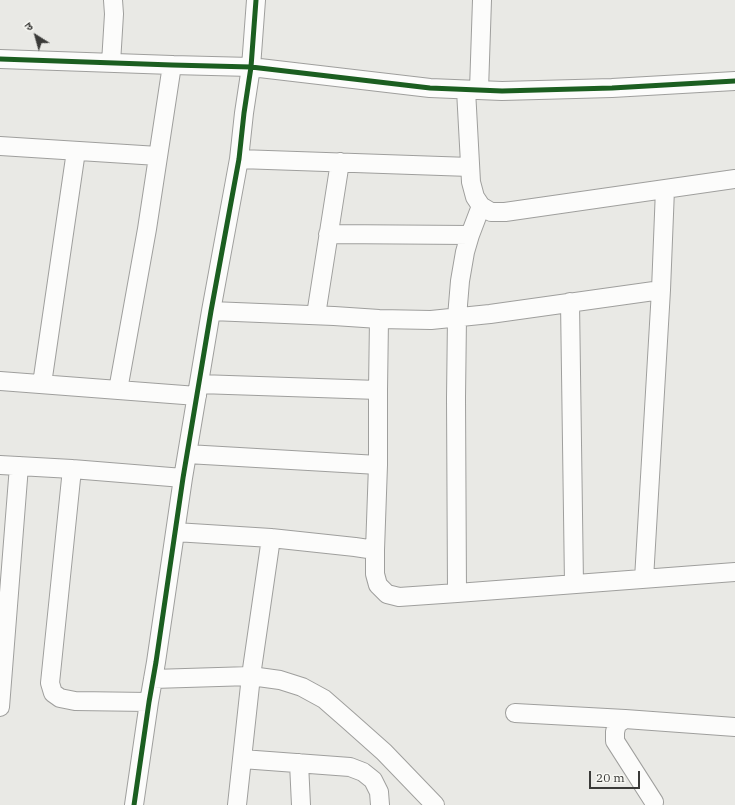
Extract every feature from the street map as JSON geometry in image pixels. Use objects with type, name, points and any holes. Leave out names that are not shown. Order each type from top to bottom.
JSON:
[{"type":"street","points":[[111,63],[114,14],[113,0]]},
{"type":"street","points":[[134,805],[183,478],[211,311],[239,159],[251,67],[256,0]]},
{"type":"street","points":[[482,0],[472,90],[470,167],[471,182],[475,197],[481,206],[491,212],[505,212],[735,179]]},
{"type":"street","points":[[0,59],[251,67],[430,88],[502,91],[604,88],[735,81]]},
{"type":"street","points":[[118,390],[147,229],[172,65]]},
{"type":"street","points":[[0,146],[158,156]]},
{"type":"street","points":[[42,384],[76,151]]},
{"type":"street","points":[[239,159],[470,167]]},
{"type":"street","points":[[316,315],[340,162]]},
{"type":"street","points":[[644,579],[661,290],[665,189]]},
{"type":"street","points":[[458,593],[456,398],[457,317],[460,281],[465,252],[481,206]]},
{"type":"street","points":[[328,234],[470,235]]},
{"type":"street","points":[[211,311],[431,320],[661,290]]},
{"type":"street","points":[[570,302],[574,584]]},
{"type":"street","points":[[379,318],[378,465],[375,574],[378,585],[387,594],[399,597],[735,572]]},
{"type":"street","points":[[0,381],[118,390],[378,390]]},
{"type":"street","points":[[187,454],[378,465]]},
{"type":"street","points":[[0,465],[183,478]]},
{"type":"street","points":[[0,700],[8,514],[19,466]]},
{"type":"street","points":[[72,469],[50,684],[53,692],[60,698],[76,701],[149,702]]},
{"type":"street","points":[[176,532],[271,538],[375,550]]},
{"type":"street","points":[[237,805],[251,676],[271,538]]},
{"type":"street","points":[[153,679],[251,676],[280,680],[302,686],[324,699],[384,752],[435,805]]},
{"type":"street","points":[[516,713],[735,727]]},
{"type":"street","points":[[625,719],[617,724],[614,732],[614,741],[654,802]]},
{"type":"street","points":[[242,759],[350,767],[363,772],[373,780],[379,792],[380,805]]},
{"type":"street","points":[[299,763],[301,805]]},
{"type":"cycle path","points":[[134,805],[183,478],[211,311],[239,159],[251,67],[256,0]]},
{"type":"cycle path","points":[[0,59],[251,67],[430,88],[502,91],[612,88],[735,81]]}]
